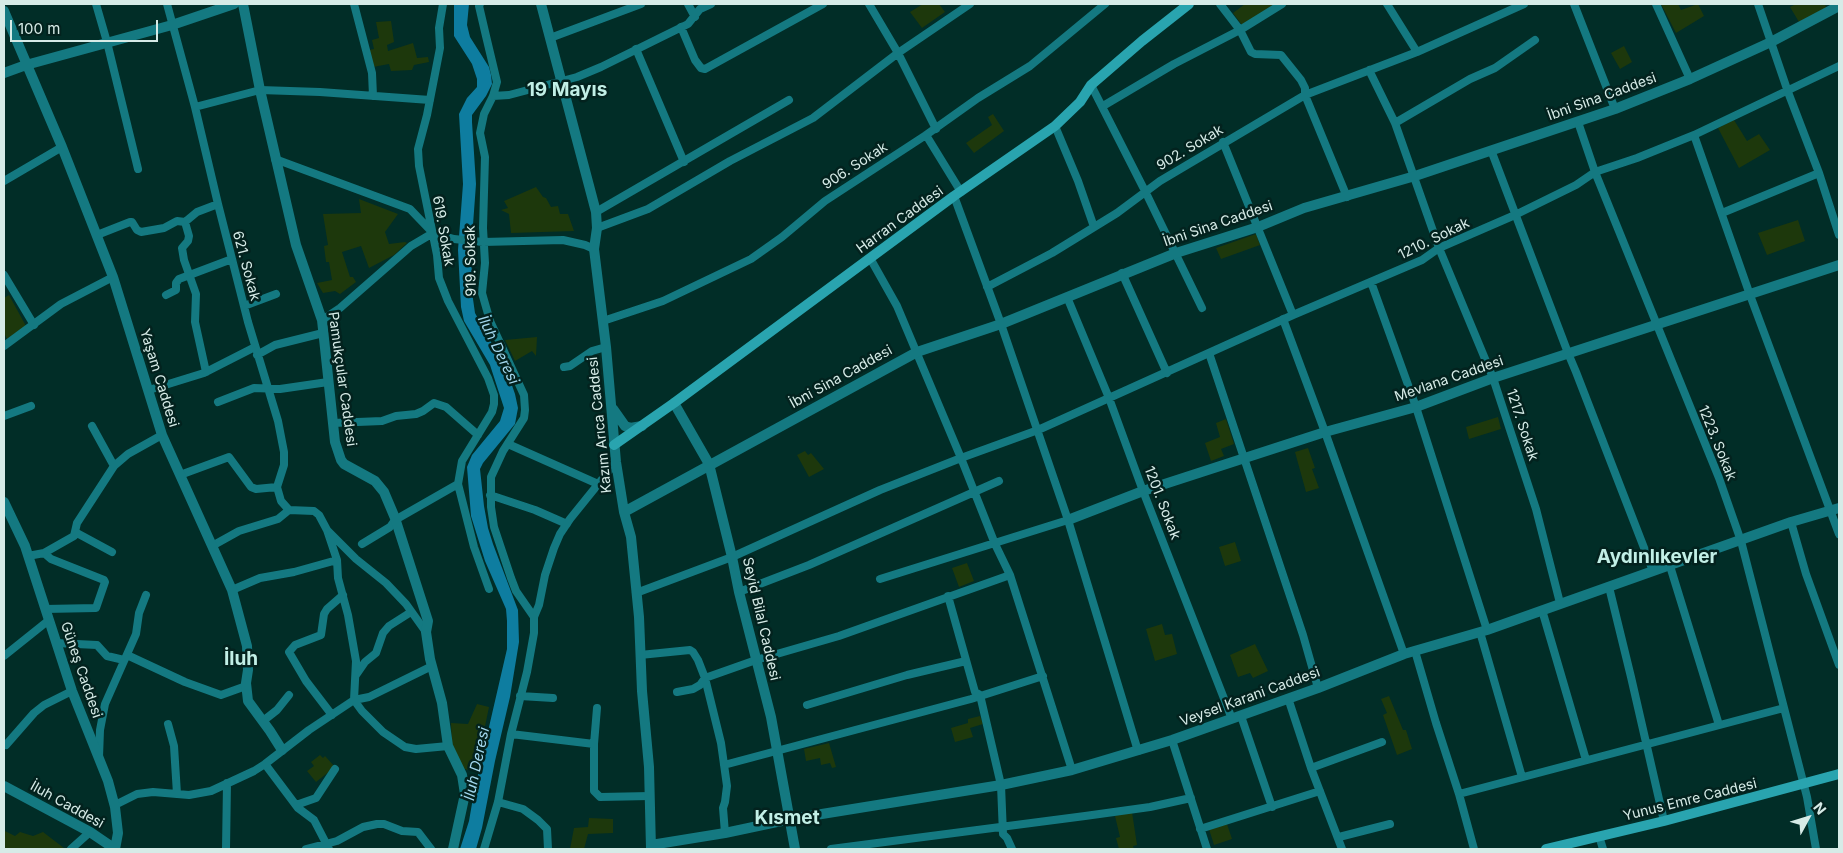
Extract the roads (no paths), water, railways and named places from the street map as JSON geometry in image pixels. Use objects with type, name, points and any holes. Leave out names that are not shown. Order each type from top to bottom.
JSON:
[{"type":"main road","name":"Harran Caddesi","points":[[614,445],[958,194],[1055,126],[1080,102],[1091,85],[1142,40],[1189,4]]},
{"type":"main road","name":"Yunus Emre Caddesi","points":[[1546,849],[1664,821],[1839,774]]},
{"type":"street","points":[[96,4],[138,169]]},
{"type":"street","name":"621. Sokak","points":[[167,4],[195,106],[244,306],[278,421],[284,452],[284,465],[277,487]]},
{"type":"street","points":[[4,74],[26,65],[172,25],[234,4]]},
{"type":"street","name":"Pamukçular Caddesi","points":[[242,4],[296,245],[322,320],[335,442],[341,460],[348,467],[368,476],[379,484],[396,520],[428,621],[426,632],[432,666],[442,702],[448,746],[462,775],[465,794],[453,849]]},
{"type":"street","points":[[354,4],[372,73],[373,96]]},
{"type":"street","name":"619. Sokak","points":[[443,4],[439,28],[440,48],[418,150],[439,278],[452,310],[488,378],[494,395],[492,412],[462,461],[458,484],[474,547],[489,589]]},
{"type":"street","name":"919. Sokak","points":[[480,4],[497,82],[493,96],[484,114],[480,133],[485,157],[481,241],[485,263],[482,293],[485,307],[524,395],[525,410],[524,418],[491,477],[490,495],[494,527],[516,592],[534,617]]},
{"type":"street","name":"Kazım Arıca Caddesi","points":[[541,4],[596,212],[594,249],[606,347],[614,445],[624,512],[631,538],[639,617],[650,796],[651,847]]},
{"type":"street","points":[[550,38],[642,4]]},
{"type":"street","points":[[688,4],[695,17]]},
{"type":"street","points":[[493,96],[509,94],[577,77],[602,67],[681,27],[695,17],[700,9],[711,4]]},
{"type":"street","points":[[681,27],[695,60],[701,68],[705,69],[823,4]]},
{"type":"street","points":[[869,4],[898,53],[936,129]]},
{"type":"street","points":[[596,228],[648,209],[730,161],[813,118],[898,53],[970,4]]},
{"type":"street","name":"906. Sokak","points":[[603,321],[663,301],[751,259],[782,237],[825,201],[936,129],[978,98],[1030,66],[1105,4]]},
{"type":"street","points":[[1220,4],[1240,30],[1251,52],[1255,54],[1281,55],[1301,80],[1305,88],[1305,95],[1347,196]]},
{"type":"street","points":[[1103,106],[1174,64],[1240,30],[1282,4]]},
{"type":"street","points":[[1387,4],[1417,52]]},
{"type":"street","name":"902. Sokak","points":[[987,287],[1052,253],[1094,227],[1160,181],[1305,95],[1417,52],[1524,4]]},
{"type":"street","points":[[1574,4],[1615,110]]},
{"type":"street","points":[[1656,4],[1690,79]]},
{"type":"street","points":[[1758,4],[1788,92],[1819,172],[1839,235]]},
{"type":"street","name":"İbni Sina Caddesi","points":[[624,512],[917,352],[1001,324],[1122,273],[1176,253],[1258,227],[1304,208],[1414,176],[1615,110],[1690,79],[1771,42],[1839,6]]},
{"type":"street","name":"Yaşam Caddesi","points":[[4,11],[62,147],[113,277],[162,435],[232,590],[247,646],[248,670],[246,686],[248,701],[282,750]]},
{"type":"street","points":[[1395,123],[1470,79],[1495,68],[1534,40]]},
{"type":"street","points":[[636,49],[684,162]]},
{"type":"street","name":"1210. Sokak","points":[[636,593],[732,557],[880,490],[1038,430],[1283,319],[1422,260],[1439,248],[1515,215],[1576,185],[1595,172],[1637,158],[1694,135],[1788,92],[1839,66]]},
{"type":"street","name":"1217. Sokak","points":[[1369,70],[1395,123],[1439,248],[1493,378],[1536,509],[1560,603]]},
{"type":"street","points":[[1091,85],[1146,192],[1202,308]]},
{"type":"street","points":[[195,106],[260,90],[320,92],[430,100]]},
{"type":"street","points":[[596,212],[789,100]]},
{"type":"street","name":"1223. Sokak","points":[[1578,122],[1595,172],[1719,478],[1741,541],[1807,798],[1816,849]]},
{"type":"street","points":[[1055,126],[1094,227]]},
{"type":"street","points":[[926,135],[958,194],[987,287],[1068,520],[1138,751]]},
{"type":"street","points":[[1694,135],[1750,295],[1834,509],[1839,534]]},
{"type":"street","points":[[1223,142],[1293,315]]},
{"type":"street","points":[[4,181],[62,147]]},
{"type":"street","points":[[1491,150],[1653,572]]},
{"type":"street","points":[[276,159],[410,209],[433,233],[454,239],[481,241],[563,240],[594,249]]},
{"type":"street","points":[[1722,213],[1819,172]]},
{"type":"street","points":[[97,235],[130,222],[141,232],[164,228],[177,221],[184,222],[197,212],[218,204]]},
{"type":"street","points":[[184,222],[189,236],[188,241],[182,248],[182,253],[196,294],[195,322],[206,372]]},
{"type":"street","points":[[322,320],[340,308],[411,246],[433,233]]},
{"type":"street","points":[[870,258],[898,306],[995,544],[1010,575],[1072,770]]},
{"type":"street","points":[[166,295],[176,290],[177,280],[232,259]]},
{"type":"street","name":"Mevlana Caddesi","points":[[1068,520],[1144,491],[1326,432],[1416,407],[1493,378],[1839,265]]},
{"type":"street","points":[[1122,273],[1166,372]]},
{"type":"street","points":[[4,275],[34,325]]},
{"type":"street","points":[[4,346],[61,304],[113,277]]},
{"type":"street","points":[[1371,282],[1416,407],[1484,631],[1522,778]]},
{"type":"street","points":[[244,306],[276,294]]},
{"type":"street","name":"1201. Sokak","points":[[1067,297],[1272,807]]},
{"type":"street","points":[[1283,319],[1326,432],[1404,654]]},
{"type":"street","points":[[149,390],[206,372],[275,344],[323,333]]},
{"type":"street","points":[[564,367],[570,366],[592,350],[606,347]]},
{"type":"street","points":[[1209,353],[1303,635],[1318,688]]},
{"type":"street","points":[[218,402],[254,388],[280,389],[328,382]]},
{"type":"street","points":[[332,423],[382,421],[396,416],[416,414],[424,411],[434,402],[446,407],[478,435]]},
{"type":"street","name":"Seyid Bilal Caddesi","points":[[674,403],[709,464],[778,752],[795,849]]},
{"type":"street","points":[[4,416],[31,406]]},
{"type":"street","points":[[611,407],[625,426],[630,428],[642,425]]},
{"type":"street","points":[[92,426],[114,466]]},
{"type":"street","points":[[28,556],[44,553],[74,536],[77,523],[114,466],[128,454],[162,435]]},
{"type":"street","points":[[508,444],[598,484]]},
{"type":"street","points":[[180,475],[229,457],[251,487],[256,489],[277,487],[281,501],[289,510]]},
{"type":"street","points":[[484,849],[498,802],[511,734],[527,672],[534,633],[534,617],[539,606],[545,574],[560,534],[616,462]]},
{"type":"street","points":[[739,592],[809,564],[999,481]]},
{"type":"street","points":[[362,544],[390,527],[396,520],[458,484]]},
{"type":"street","points":[[490,495],[567,524]]},
{"type":"street","name":"Güneş Caddesi","points":[[4,502],[28,556],[72,690],[115,805],[118,833],[115,849]]},
{"type":"street","name":"Veysel Karani Caddesi","points":[[651,847],[791,819],[1001,785],[1072,770],[1172,740],[1318,688],[1404,654],[1484,631],[1791,522],[1834,509]]},
{"type":"street","points":[[212,546],[239,531],[278,519],[289,510],[314,511],[319,515],[327,530],[337,560],[338,578],[356,661],[354,700],[383,732],[405,747],[416,750],[448,746]]},
{"type":"street","points":[[880,579],[1068,520]]},
{"type":"street","points":[[1791,522],[1806,574],[1839,665]]},
{"type":"street","points":[[327,530],[356,559],[386,583],[406,604],[426,632]]},
{"type":"street","points":[[75,532],[112,552]]},
{"type":"street","points":[[44,553],[51,559],[105,582],[96,608],[45,609]]},
{"type":"street","points":[[232,590],[260,578],[294,572],[337,560]]},
{"type":"street","points":[[1670,566],[1719,724]]},
{"type":"street","points":[[677,692],[693,689],[700,685],[705,678],[756,660],[839,636],[1010,575]]},
{"type":"street","points":[[1609,587],[1632,677],[1645,744],[1664,821]]},
{"type":"street","points":[[99,760],[100,730],[105,704],[136,634],[139,613],[146,595]]},
{"type":"street","points":[[332,715],[306,681],[290,652],[295,645],[321,635],[324,614],[342,595]]},
{"type":"street","points":[[948,596],[975,692],[980,695],[1001,785],[1003,834],[1012,849]]},
{"type":"street","points":[[1542,610],[1586,760]]},
{"type":"street","points":[[355,676],[364,662],[376,653],[383,633],[411,612]]},
{"type":"street","points":[[4,656],[48,620]]},
{"type":"street","points":[[56,643],[96,645],[108,656],[126,657],[221,695],[246,686]]},
{"type":"street","points":[[640,655],[690,650],[698,660],[705,678],[721,743],[727,786],[726,802],[723,808],[725,833]]},
{"type":"street","points":[[1415,651],[1474,849]]},
{"type":"street","points":[[807,705],[966,661]]},
{"type":"street","points":[[115,805],[137,794],[153,792],[189,796],[211,791],[265,764],[354,700],[369,697],[432,666]]},
{"type":"street","points":[[724,765],[971,699],[1043,676]]},
{"type":"street","points":[[6,745],[21,727],[44,705],[72,690]]},
{"type":"street","points":[[262,721],[277,710],[289,695]]},
{"type":"street","points":[[520,696],[553,698]]},
{"type":"street","points":[[1288,698],[1342,849]]},
{"type":"street","points":[[597,708],[594,744],[594,791],[600,797],[650,796]]},
{"type":"street","points":[[1459,794],[1784,708]]},
{"type":"street","points":[[168,724],[174,746],[177,794]]},
{"type":"street","points":[[511,734],[594,744]]},
{"type":"street","points":[[1172,740],[1207,849]]},
{"type":"street","points":[[1312,768],[1382,742]]},
{"type":"street","points":[[265,764],[296,805],[314,820],[328,847]]},
{"type":"street","points":[[296,805],[316,798],[336,769]]},
{"type":"street","points":[[226,849],[227,783]]},
{"type":"street","name":"İluh Caddesi","points":[[4,786],[90,832],[115,849]]},
{"type":"street","points":[[1200,829],[1320,790]]},
{"type":"street","points":[[830,849],[1150,806],[1190,798]]},
{"type":"street","points":[[498,802],[523,809],[538,820],[547,830],[548,849]]},
{"type":"street","points":[[306,849],[328,847],[363,827],[384,824],[402,831],[418,832],[431,849]]},
{"type":"street","points":[[1338,837],[1390,824]]},
{"type":"street","points":[[71,849],[90,832]]},
{"type":"street","points":[[1599,836],[1603,849]]},
{"type":"water","points":[[454,4],[469,4],[467,25],[470,37],[489,67],[492,84],[472,115],[476,184],[471,252],[475,313],[507,371],[518,408],[515,424],[480,469],[488,528],[518,610],[519,642],[510,697],[476,849],[460,849],[469,821],[507,649],[507,621],[506,609],[485,561],[471,516],[467,467],[472,455],[500,421],[504,408],[490,365],[464,321],[461,307],[458,250],[463,184],[459,114],[467,98],[477,87],[477,79],[472,64],[454,36]]},
{"type":"district","name":"19 Mayıs","points":[[567,90]]},
{"type":"district","name":"Aydınlıkevler","points":[[1657,557]]},
{"type":"district","name":"İluh","points":[[241,659]]},
{"type":"district","name":"Kısmet","points":[[787,818]]},
{"type":"water label","name":"İluh Deresi","points":[[498,350]]},
{"type":"water label","name":"İluh Deresi","points":[[477,764]]}]
